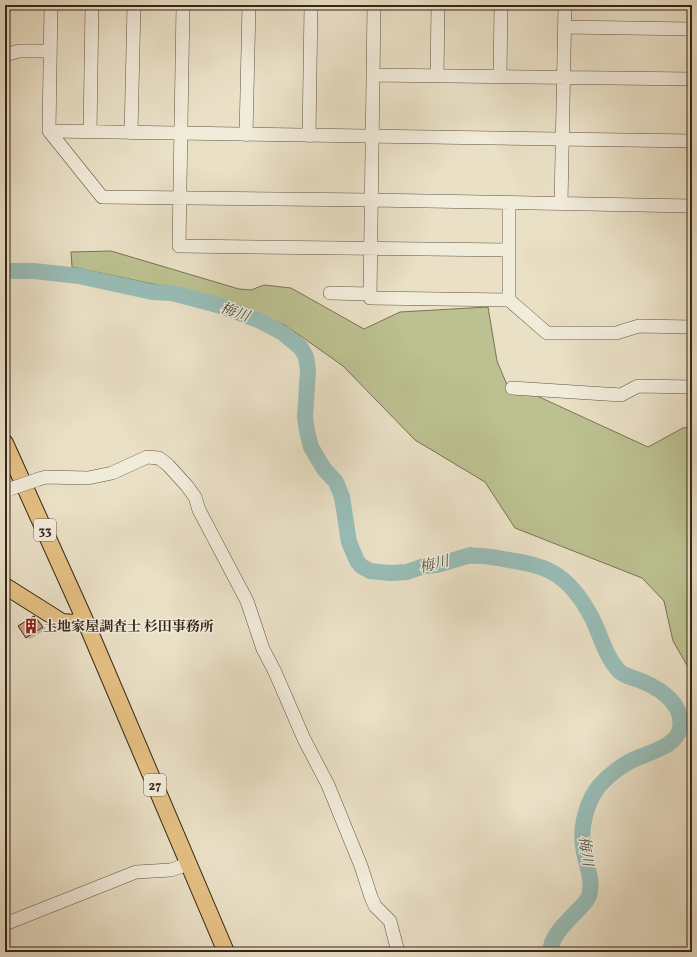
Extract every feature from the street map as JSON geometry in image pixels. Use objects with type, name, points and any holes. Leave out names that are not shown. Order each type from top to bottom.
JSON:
[{"type":"main road","name":"33","points":[[5,443],[84,618]]},
{"type":"main road","points":[[5,586],[62,622],[74,623],[84,618]]},
{"type":"main road","name":"27","points":[[84,618],[226,952]]},
{"type":"street","points":[[51,5],[49,131],[102,197],[692,206]]},
{"type":"street","points":[[90,132],[92,5]]},
{"type":"street","points":[[131,133],[134,5]]},
{"type":"street","points":[[183,5],[179,246],[509,250]]},
{"type":"street","points":[[246,135],[249,5]]},
{"type":"street","points":[[309,136],[311,5]]},
{"type":"street","points":[[374,5],[370,298],[509,300],[547,332],[616,333],[639,326],[692,327]]},
{"type":"street","points":[[436,76],[438,5]]},
{"type":"street","points":[[500,76],[501,5]]},
{"type":"street","points":[[561,204],[565,5]]},
{"type":"street","points":[[565,27],[692,29]]},
{"type":"street","points":[[5,55],[19,51],[50,51]]},
{"type":"street","points":[[373,75],[692,79]]},
{"type":"street","points":[[49,131],[692,141]]},
{"type":"street","points":[[509,203],[509,300]]},
{"type":"street","points":[[330,293],[370,294]]},
{"type":"street","points":[[512,388],[621,395],[638,386],[692,387]]},
{"type":"street","points":[[7,490],[46,477],[88,478],[112,473],[147,457],[159,458],[168,465],[187,486],[195,497],[199,510],[247,601],[263,649],[304,739],[328,785],[361,866],[371,898],[375,906],[390,921],[398,952]]},
{"type":"street","points":[[5,924],[136,872],[171,870],[188,864]]},
{"type":"green space","points":[[111,251],[239,289],[251,290],[264,285],[291,288],[364,329],[400,312],[488,307],[497,361],[510,392],[535,395],[648,447],[683,428],[692,427],[692,674],[673,641],[664,601],[642,578],[515,528],[485,482],[415,440],[343,366],[285,325],[210,296],[72,267],[71,252]]},
{"type":"building","name":"土地家屋調査士 杉田事務所","points":[[34,616],[43,627],[26,638],[18,626]]},
{"type":"waterway","name":"梅川","points":[[5,271],[34,271],[79,276],[152,292],[172,293],[221,306],[258,320],[283,333],[301,348],[306,357],[308,370],[305,417],[311,447],[324,469],[336,482],[342,497],[349,542],[357,561],[361,566],[370,571],[390,573],[407,572],[424,566],[437,565],[471,555],[520,562],[552,572],[565,581],[581,600],[593,620],[607,653],[619,671],[624,675],[658,689],[675,705],[679,712],[680,728],[672,741],[666,746],[634,759],[620,768],[599,786],[591,799],[585,814],[582,838],[590,877],[589,896],[556,934],[550,952]]},
{"type":"place","name":"土地家屋調査士 杉田事務所","points":[[31,626]]}]
